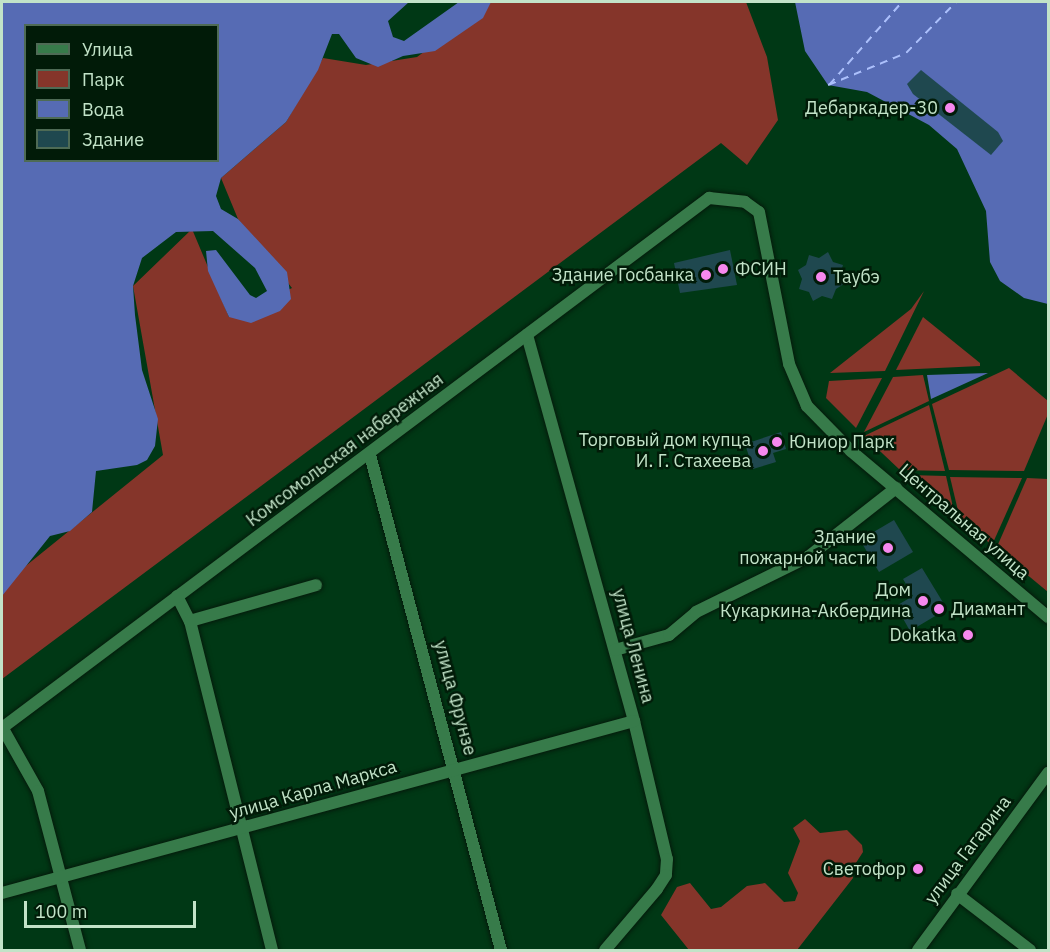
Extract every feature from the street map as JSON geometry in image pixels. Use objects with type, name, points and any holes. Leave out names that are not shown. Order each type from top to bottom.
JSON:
[{"type":"street","name":"Комсомольская набережная","points":[[2,728],[370,455],[709,198]]},
{"type":"street","name":"Центральная улица","points":[[709,198],[745,201],[759,212],[789,364],[804,402],[851,450],[1048,617]]},
{"type":"street","name":"улица Ленина","points":[[527,335],[615,650],[662,830],[666,875],[605,951]]},
{"type":"street","name":"улица Фрунзе","points":[[370,455],[501,951]]},
{"type":"street","points":[[615,650],[669,635],[696,612],[808,557],[896,488]]},
{"type":"street","points":[[190,621],[316,585]]},
{"type":"street","points":[[177,596],[190,621],[272,951]]},
{"type":"street","name":"улица Карла Маркса","points":[[2,893],[62,875],[241,830],[454,768],[634,721]]},
{"type":"street","points":[[2,728],[38,791],[62,875],[80,951]]},
{"type":"street","name":"улица Гагарина","points":[[918,951],[957,894],[1048,773]]},
{"type":"street","points":[[957,894],[1030,951]]},
{"type":"green space","points":[[491,2],[746,2],[767,57],[778,120],[747,165],[721,143],[2,679],[2,592],[17,573],[163,455],[133,286],[192,229],[229,317],[292,288],[238,219],[221,178],[286,122],[323,58],[366,65],[417,57]]},
{"type":"green space","points":[[924,291],[885,371],[830,373],[911,309]]},
{"type":"green space","points":[[923,317],[980,363],[980,366],[896,370]]},
{"type":"green space","points":[[1009,368],[1048,401],[1048,414],[1024,471],[949,470],[932,404]]},
{"type":"green space","points":[[923,375],[929,401],[864,432],[893,377]]},
{"type":"green space","points":[[882,378],[856,428],[826,398],[829,381]]},
{"type":"green space","points":[[929,405],[945,471],[900,470],[864,436]]},
{"type":"green space","points":[[908,475],[946,476],[955,516]]},
{"type":"green space","points":[[950,477],[1022,478],[992,545],[960,519]]},
{"type":"green space","points":[[1027,478],[1048,479],[1048,592],[996,549]]},
{"type":"green space","points":[[805,819],[820,833],[847,830],[862,845],[863,852],[852,869],[853,878],[797,950],[689,950],[661,915],[677,887],[690,883],[711,909],[721,907],[747,886],[765,883],[784,902],[795,901],[798,893],[788,873],[800,841],[793,828]]},
{"type":"water","points":[[2,2],[409,2],[388,21],[393,37],[404,41],[459,2],[491,2],[483,18],[435,51],[403,56],[378,67],[356,58],[339,34],[332,34],[318,70],[286,122],[221,178],[216,196],[221,209],[238,219],[287,272],[291,299],[280,311],[251,323],[229,317],[208,271],[206,251],[216,250],[250,295],[256,298],[267,291],[255,268],[213,231],[176,232],[142,258],[133,286],[135,315],[142,370],[158,419],[155,446],[147,460],[137,465],[96,471],[92,512],[70,531],[50,536],[2,596]]},
{"type":"water","points":[[795,2],[1048,2],[1048,304],[1024,298],[1000,281],[990,262],[986,211],[957,149],[929,125],[867,92],[828,85],[805,51]]},
{"type":"water","points":[[988,373],[931,399],[927,375]]},
{"type":"building","name":"Дебаркадер-30","points":[[921,70],[998,132],[1003,141],[991,155],[913,94],[907,84]]},
{"type":"building","name":"Здание Госбанка","points":[[730,250],[737,285],[680,293],[674,263]]},
{"type":"building","name":"Таубэ","points":[[828,252],[833,262],[843,265],[840,275],[844,284],[836,289],[832,299],[822,296],[813,301],[809,292],[799,289],[802,279],[798,270],[806,265],[809,255],[819,258]]},
{"type":"building","name":"Торговый дом купца И. Г. Стахеева","points":[[781,432],[786,449],[773,453],[776,462],[753,469],[745,444]]},
{"type":"building","name":"Здание пожарной части","points":[[894,520],[913,552],[879,572],[860,540]]},
{"type":"building","name":"Дом Кукаркина-Акбердина","points":[[922,568],[947,609],[910,631],[896,606],[913,596],[903,579]]},
{"type":"ferry route","points":[[829,85],[902,2]]},
{"type":"ferry route","points":[[828,85],[906,53],[956,2]]},
{"type":"place","name":"Дебаркадер-30","points":[[950,108]]},
{"type":"place","name":"ФСИН","points":[[723,269]]},
{"type":"place","name":"Здание Госбанка","points":[[706,275]]},
{"type":"place","name":"Таубэ","points":[[821,277]]},
{"type":"place","name":"Юниор Парк","points":[[777,442]]},
{"type":"place","name":"Торговый дом купца И. Г. Стахеева","points":[[763,451]]},
{"type":"place","name":"Здание пожарной части","points":[[888,548]]},
{"type":"place","name":"Дом Кукаркина-Акбердина","points":[[923,601]]},
{"type":"place","name":"Диамант","points":[[939,609]]},
{"type":"place","name":"Dokatka","points":[[968,635]]},
{"type":"place","name":"Светофор","points":[[918,869]]}]
